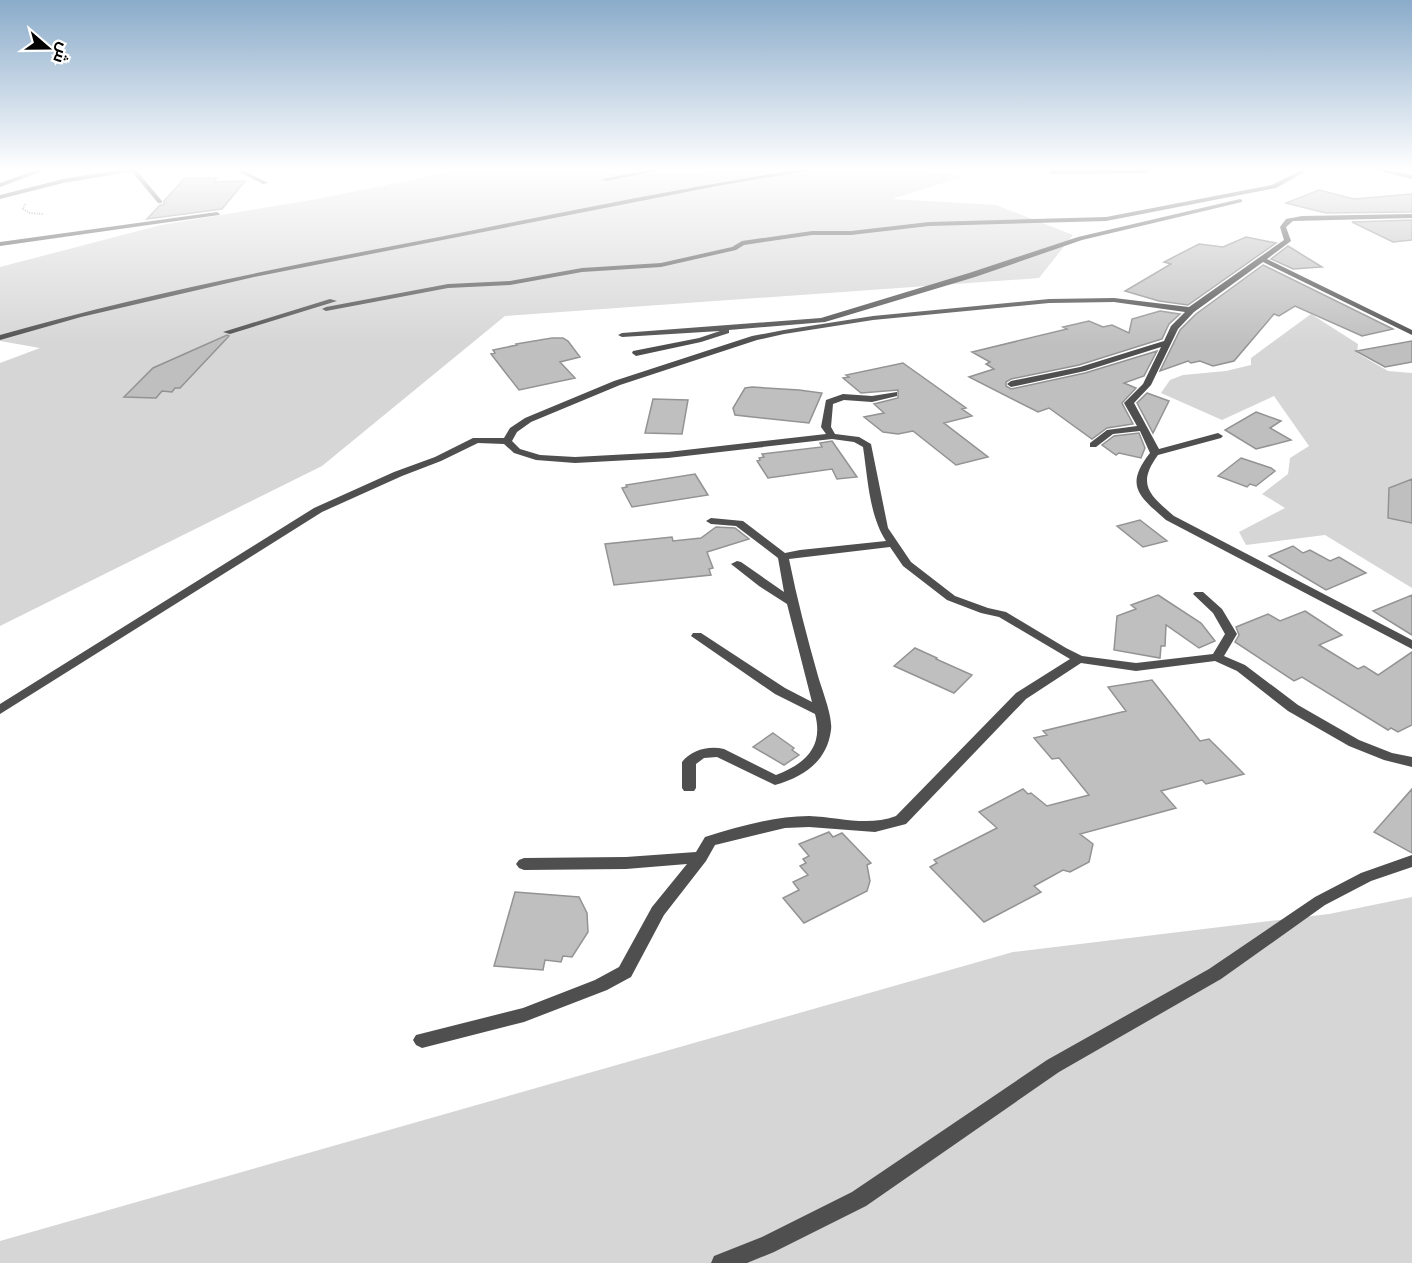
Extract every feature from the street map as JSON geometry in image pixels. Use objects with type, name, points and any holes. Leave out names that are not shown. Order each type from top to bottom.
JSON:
[{"type":"street","points":[[0,244],[123,227]]},
{"type":"street","points":[[0,338],[79,315],[254,275],[499,227]]},
{"type":"street","points":[[227,332],[318,304],[429,288],[510,283],[598,268],[661,265],[734,249],[742,243],[812,233],[851,233],[904,227]]},
{"type":"street","points":[[507,441],[513,430],[528,420],[617,383],[744,342],[972,275],[1080,238],[1131,227]]},
{"type":"street","points":[[1155,453],[1154,445],[1131,412],[1129,403],[1147,385],[1174,328],[1191,310],[1288,241],[1283,227]]},
{"type":"street","points":[[1262,259],[1412,333]]},
{"type":"street","points":[[326,309],[429,288]]},
{"type":"street","points":[[784,332],[873,318],[1049,301],[1114,300],[1191,310]]},
{"type":"street","points":[[622,335],[804,319],[822,320]]},
{"type":"street","points":[[636,353],[701,340],[732,327]]},
{"type":"street","points":[[1011,384],[1082,369],[1166,344]]},
{"type":"street","points":[[832,436],[826,427],[829,402],[843,397],[872,399],[894,394]]},
{"type":"street","points":[[1093,445],[1110,432],[1143,428]]},
{"type":"street","points":[[0,710],[318,510],[398,474],[438,459],[476,440],[507,441],[517,452],[574,460],[642,457],[832,436],[856,439],[868,446],[881,520],[892,544],[907,564],[951,598],[985,611],[1002,614],[1062,651],[1080,659],[1136,667],[1217,657],[1241,668],[1293,708],[1354,742],[1389,757],[1412,762]]},
{"type":"street","points":[[1218,436],[1155,453],[1140,473],[1141,487],[1153,503],[1170,518],[1412,645]]},
{"type":"street","points":[[689,788],[689,762],[700,754],[719,752],[775,780],[793,774],[812,761],[823,746],[825,727],[792,602],[783,557],[739,523],[711,521]]},
{"type":"street","points":[[783,557],[800,553],[892,544]]},
{"type":"street","points":[[737,564],[792,602]]},
{"type":"street","points":[[1199,594],[1218,611],[1231,634],[1217,657]]},
{"type":"street","points":[[698,636],[780,691],[820,711]]},
{"type":"street","points":[[422,1040],[533,1012],[601,985],[625,972],[658,911],[701,857],[710,840],[796,822],[873,828],[889,826],[901,820],[1021,696],[1080,659]]},
{"type":"street","points":[[524,864],[626,863],[701,857]]},
{"type":"street","points":[[721,1263],[777,1241],[859,1199],[1053,1066],[1215,974],[1320,901],[1366,877],[1412,861]]},
{"type":"shaded area","points":[[154,227],[1052,227],[1073,235],[1039,278],[505,316],[322,466],[0,626],[0,363],[40,348],[0,341],[0,267]]},
{"type":"shaded area","points":[[1311,314],[1358,344],[1357,353],[1388,371],[1412,373],[1412,588],[1325,535],[1246,545],[1239,532],[1285,508],[1262,494],[1288,474],[1290,458],[1309,446],[1274,396],[1222,420],[1161,393],[1170,380],[1183,375],[1226,371],[1251,365],[1251,358]]},
{"type":"shaded area","points":[[1412,897],[1412,1263],[0,1263],[0,1241],[1013,952],[1329,914]]},
{"type":"building","points":[[1362,227],[1412,227],[1412,240],[1393,242]]},
{"type":"building","points":[[1246,237],[1276,243],[1188,305],[1159,301],[1125,291],[1171,264],[1164,262],[1199,244],[1223,247]]},
{"type":"building","points":[[1288,246],[1322,267],[1293,269],[1271,259]]},
{"type":"building","points":[[1263,265],[1393,329],[1362,336],[1295,306],[1279,316],[1274,314],[1234,361],[1213,366],[1200,361],[1191,363],[1188,361],[1160,371],[1180,330],[1196,314]]},
{"type":"building","points":[[1160,311],[1180,314],[1169,324],[1162,339],[1079,365],[1006,382],[1006,386],[1011,389],[1085,373],[1157,351],[1144,376],[1124,383],[1136,388],[1122,403],[1133,424],[1107,428],[1092,439],[1049,408],[1038,412],[969,377],[994,369],[986,364],[990,362],[972,352],[1067,329],[1063,327],[1089,321],[1103,327],[1112,325],[1129,333],[1132,319]]},
{"type":"building","points":[[229,336],[180,388],[175,388],[172,392],[162,391],[156,398],[124,397],[153,368]]},
{"type":"building","points":[[552,338],[563,338],[568,341],[580,357],[560,362],[575,378],[519,390],[491,354],[495,353],[493,350]]},
{"type":"building","points":[[1412,341],[1412,362],[1385,367],[1356,351]]},
{"type":"building","points":[[903,363],[966,408],[962,409],[972,416],[944,423],[988,457],[956,465],[913,431],[898,434],[883,432],[864,417],[884,413],[874,404],[898,398],[898,390],[861,393],[843,378],[849,377],[846,375]]},
{"type":"building","points":[[745,388],[822,393],[809,423],[735,415],[733,408]]},
{"type":"building","points":[[1147,393],[1169,401],[1153,433],[1137,403]]},
{"type":"building","points":[[653,399],[688,400],[682,434],[645,433]]},
{"type":"building","points":[[1256,412],[1281,421],[1270,428],[1291,440],[1256,449],[1225,430]]},
{"type":"building","points":[[1139,433],[1145,448],[1141,458],[1119,453],[1116,455],[1102,445],[1114,436]]},
{"type":"building","points":[[832,441],[857,477],[837,479],[832,469],[768,478],[757,461],[764,457],[762,454],[822,447],[820,443]]},
{"type":"building","points":[[1241,458],[1275,471],[1256,486],[1250,484],[1247,487],[1218,476]]},
{"type":"building","points":[[695,474],[708,495],[632,507],[622,488],[627,487],[626,485]]},
{"type":"building","points":[[1412,479],[1412,523],[1388,518],[1389,488]]},
{"type":"building","points":[[1140,520],[1167,541],[1143,547],[1117,526]]},
{"type":"building","points":[[716,527],[735,528],[749,539],[707,552],[713,568],[709,569],[711,575],[614,585],[605,544],[672,537],[673,541],[701,538]]},
{"type":"building","points":[[1293,546],[1303,553],[1310,550],[1330,561],[1339,557],[1366,573],[1326,590],[1269,556]]},
{"type":"building","points":[[1158,595],[1201,623],[1215,641],[1199,648],[1166,625],[1165,646],[1161,646],[1160,658],[1114,650],[1117,616],[1136,609],[1131,605]]},
{"type":"building","points":[[1412,595],[1412,635],[1373,611]]},
{"type":"building","points":[[1305,611],[1342,635],[1319,645],[1358,669],[1364,666],[1378,675],[1412,652],[1412,725],[1398,732],[1391,728],[1388,730],[1302,677],[1294,681],[1235,642],[1239,635],[1236,627],[1268,614],[1280,621]]},
{"type":"building","points":[[915,648],[972,675],[954,693],[894,666]]},
{"type":"building","points":[[1152,680],[1200,741],[1209,739],[1244,774],[1206,784],[1202,780],[1161,791],[1176,808],[1080,834],[1093,844],[1089,862],[1070,872],[1063,870],[1034,886],[1041,892],[984,922],[930,867],[937,863],[934,860],[997,828],[979,812],[1023,789],[1047,806],[1089,795],[1059,758],[1052,759],[1034,738],[1047,735],[1043,731],[1126,711],[1108,687]]},
{"type":"building","points":[[773,733],[794,748],[792,750],[799,755],[784,765],[753,747]]},
{"type":"building","points":[[1412,789],[1412,853],[1374,832]]},
{"type":"building","points":[[829,832],[833,837],[842,833],[871,863],[867,865],[870,881],[867,891],[804,923],[783,898],[799,890],[793,882],[808,875],[800,866],[806,863],[803,859],[809,856],[799,844]]},
{"type":"building","points":[[515,892],[579,897],[587,913],[588,932],[572,957],[563,956],[561,962],[545,960],[543,970],[494,966]]}]
